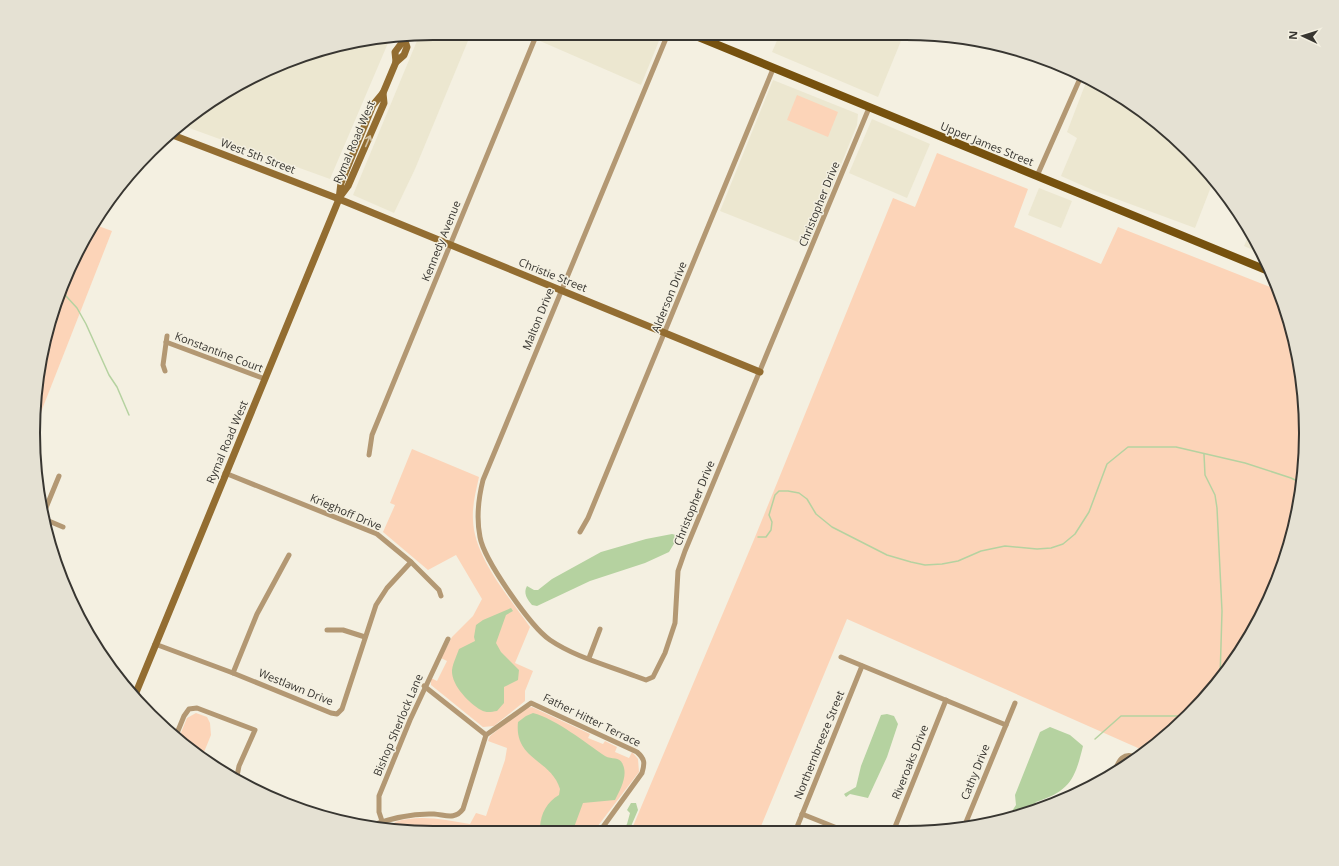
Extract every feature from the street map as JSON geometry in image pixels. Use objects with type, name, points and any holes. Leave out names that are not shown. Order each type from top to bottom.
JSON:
[{"type":"main road","name":"Upper James Street","points":[[705,40],[1262,268]]},
{"type":"main road","name":"Rymal Road West","points":[[137,691],[339,198],[341,183],[372,105],[383,92],[396,62],[395,52],[398,46],[403,41]]},
{"type":"main road","name":"West 5th Street","points":[[176,136],[339,198]]},
{"type":"main road","name":"Christie Street","points":[[339,198],[760,372]]},
{"type":"street","name":"Kennedy Avenue","points":[[369,455],[372,435],[534,40]]},
{"type":"street","name":"Malton Drive","points":[[478,524],[477,510],[483,480],[665,40]]},
{"type":"street","name":"Alderson Drive","points":[[580,532],[588,518],[773,69]]},
{"type":"street","points":[[1037,176],[1079,81]]},
{"type":"street","name":"Christopher Drive","points":[[478,524],[480,539],[489,560],[529,620],[542,633],[551,640],[589,658],[646,680],[653,677],[658,671],[675,622],[678,571],[685,551],[869,108]]},
{"type":"street","points":[[165,371],[163,365],[167,336]]},
{"type":"street","name":"Konstantine Court","points":[[166,342],[265,380]]},
{"type":"street","name":"Krieghoff Drive","points":[[225,473],[377,534],[411,562],[439,590],[441,596]]},
{"type":"street","points":[[47,505],[59,476]]},
{"type":"street","points":[[50,522],[63,527]]},
{"type":"street","points":[[233,673],[256,614],[289,555]]},
{"type":"street","name":"Westlawn Drive","points":[[155,644],[233,673],[331,713],[337,714],[342,709],[376,605],[387,588],[411,562]]},
{"type":"street","points":[[589,658],[600,629]]},
{"type":"street","points":[[327,630],[342,630],[365,637]]},
{"type":"street","name":"Bishop Sherlock Lane","points":[[382,821],[379,796],[424,686],[448,639]]},
{"type":"street","points":[[841,657],[1006,724]]},
{"type":"street","name":"Northernbreeze Street","points":[[797,826],[862,666]]},
{"type":"street","points":[[379,822],[418,814],[453,816],[460,814],[463,809],[486,735],[424,686]]},
{"type":"street","name":"Riveroaks Drive","points":[[895,826],[946,700]]},
{"type":"street","name":"Father Hitter Terrace","points":[[486,735],[527,704],[531,703],[637,752],[644,758],[645,764],[642,772],[604,826]]},
{"type":"street","name":"Cathy Drive","points":[[966,821],[1015,703]]},
{"type":"street","points":[[178,731],[184,716],[189,709],[197,708],[255,730],[239,766],[237,774]]},
{"type":"street","points":[[1118,764],[1123,756],[1131,755]]},
{"type":"street","points":[[802,814],[832,826]]},
{"type":"shaded area","points":[[468,40],[415,169],[394,213],[353,195],[417,41]]},
{"type":"shaded area","points":[[540,40],[659,40],[641,85]]},
{"type":"shaded area","points":[[777,40],[901,40],[878,97],[772,52]]},
{"type":"shaded area","points":[[388,43],[330,179],[187,127],[215,106],[236,93],[283,70],[331,53]]},
{"type":"shaded area","points":[[773,80],[858,114],[857,125],[808,246],[720,211]]},
{"type":"shaded area","points":[[1085,84],[1124,106],[1145,121],[1184,155],[1211,186],[1195,228],[1095,191],[1061,176],[1077,138],[1067,132]]},
{"type":"shaded area","points":[[797,95],[838,112],[828,137],[787,120]]},
{"type":"shaded area","points":[[872,119],[930,144],[907,198],[849,173]]},
{"type":"shaded area","points":[[937,153],[1028,189],[1014,227],[1101,264],[1118,227],[1271,287],[1286,331],[1291,356],[1296,382],[1299,433],[1296,484],[1286,535],[1269,583],[1246,630],[1218,672],[1184,711],[1140,749],[847,619],[761,826],[633,826],[753,542],[893,198],[915,207]]},
{"type":"shaded area","points":[[1039,188],[1072,201],[1061,228],[1028,215]]},
{"type":"shaded area","points":[[99,226],[112,231],[41,413],[43,382],[53,331],[70,283]]},
{"type":"shaded area","points":[[1247,239],[1253,250],[1244,246]]},
{"type":"shaded area","points":[[412,449],[479,477],[474,498],[473,520],[479,548],[503,590],[530,627],[515,663],[533,671],[525,691],[525,701],[494,726],[483,727],[431,685],[431,678],[437,681],[447,661],[441,658],[452,637],[473,616],[482,599],[456,555],[428,570],[383,532],[395,505],[390,503]]},
{"type":"shaded area","points":[[672,534],[678,537],[669,552],[645,563],[590,581],[537,606],[532,605],[526,596],[525,591],[527,586],[534,590],[538,590],[552,579],[601,552],[646,539]]},
{"type":"shaded area","points":[[511,608],[513,611],[506,615],[496,643],[501,652],[519,670],[518,680],[504,687],[504,703],[497,711],[485,712],[471,703],[462,693],[454,682],[452,670],[459,649],[475,641],[474,637],[476,625],[483,620]]},
{"type":"shaded area","points":[[532,707],[590,734],[588,738],[603,744],[605,741],[617,747],[615,752],[629,758],[632,752],[638,759],[639,772],[598,826],[433,826],[394,824],[395,822],[414,818],[432,818],[470,824],[476,813],[486,816],[505,760],[507,748],[488,741],[490,736],[525,708]]},
{"type":"shaded area","points":[[196,713],[207,717],[210,723],[211,735],[204,752],[181,734],[187,718]]},
{"type":"shaded area","points":[[533,713],[551,720],[605,756],[620,760],[622,762],[625,774],[615,800],[583,803],[574,826],[540,826],[545,808],[559,795],[560,789],[549,771],[527,752],[522,744],[518,735],[518,722]]},
{"type":"shaded area","points":[[887,714],[894,716],[898,724],[887,757],[868,798],[850,794],[846,797],[844,794],[856,787],[861,766],[881,715]]},
{"type":"shaded area","points":[[1050,727],[1070,735],[1083,746],[1077,767],[1069,782],[1057,793],[1036,802],[1035,804],[1011,812],[1016,805],[1015,795],[1040,732]]},
{"type":"shaded area","points":[[631,803],[636,803],[638,810],[631,826],[626,826],[630,813],[627,810]]},
{"type":"waterway","points":[[66,295],[77,308],[86,324],[129,415]]},
{"type":"waterway","points":[[758,537],[766,537],[771,530],[772,522],[769,515],[775,495],[779,491],[788,491],[799,493],[807,499],[816,514],[832,527],[887,555],[911,562],[925,565],[942,564],[958,561],[981,551],[1005,546],[1037,549],[1051,548],[1063,544],[1075,534],[1089,512],[1107,464],[1128,447],[1176,447],[1245,463],[1296,481]]},
{"type":"waterway","points":[[1204,454],[1205,475],[1215,495],[1217,508],[1222,611],[1220,669]]},
{"type":"waterway","points":[[1095,739],[1121,716],[1178,716]]}]
